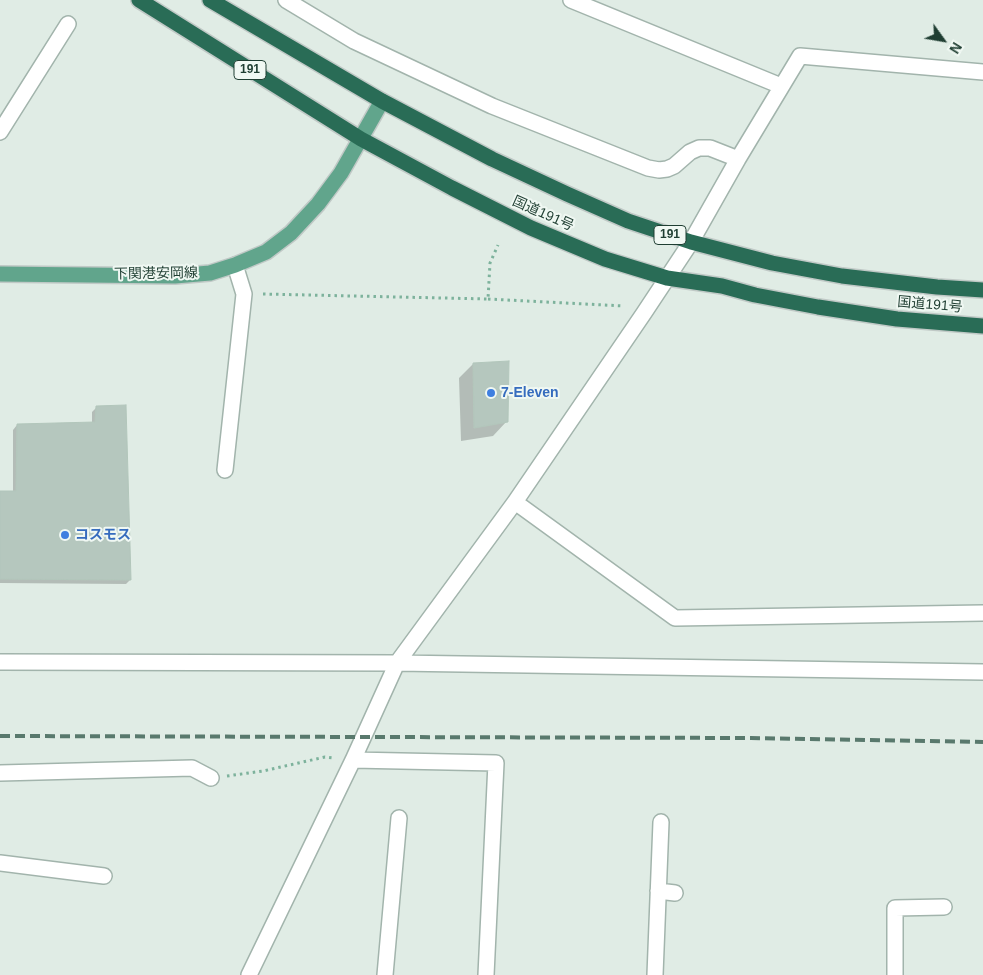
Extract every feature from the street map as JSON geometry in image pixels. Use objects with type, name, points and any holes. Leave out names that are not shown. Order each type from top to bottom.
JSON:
[{"type":"highway","name":"国道191号","points":[[139,0],[361,139],[531,228],[605,259],[666,278],[722,286],[755,295],[818,307],[897,318],[983,326]]},
{"type":"highway","name":"国道191号","points":[[210,0],[382,101],[492,159],[628,221],[691,242],[772,263],[842,276],[937,287],[983,290]]},
{"type":"main road","name":"下関港安岡線","points":[[0,274],[176,276],[210,272],[235,265],[266,252],[291,233],[318,204],[341,172],[382,101]]},
{"type":"street","points":[[286,0],[354,41],[492,106],[648,168],[667,169],[674,166],[690,152],[699,148],[710,148],[738,159]]},
{"type":"street","points":[[571,0],[781,86]]},
{"type":"street","points":[[0,132],[68,24]]},
{"type":"street","points":[[248,975],[353,760],[397,664],[515,502],[644,313],[691,242],[800,56],[983,72]]},
{"type":"street","points":[[225,470],[244,294],[235,265]]},
{"type":"street","points":[[515,502],[675,618],[983,613]]},
{"type":"street","points":[[0,662],[397,664],[983,672]]},
{"type":"street","points":[[353,760],[496,763],[486,975]]},
{"type":"street","points":[[0,773],[192,768],[211,778]]},
{"type":"street","points":[[385,975],[399,818]]},
{"type":"street","points":[[655,975],[661,822]]},
{"type":"street","points":[[0,863],[104,876]]},
{"type":"street","points":[[658,891],[675,893]]},
{"type":"street","points":[[895,975],[895,908],[944,907]]},
{"type":"path","points":[[488,299],[490,263],[498,245]]},
{"type":"path","points":[[263,294],[488,299],[624,306]]},
{"type":"path","points":[[211,778],[263,771],[325,757],[353,760]]},
{"type":"building","name":"7-Eleven","points":[[509,361],[508,422],[474,428],[473,363]]},
{"type":"building","name":"コスモス","points":[[126,405],[131,580],[0,579],[0,491],[16,491],[17,424],[95,422],[96,406]]},
{"type":"railway","points":[[0,736],[751,738],[983,742]]},
{"type":"place","name":"7-Eleven","points":[[491,393]]},
{"type":"place","name":"コスモス","points":[[65,535]]}]
